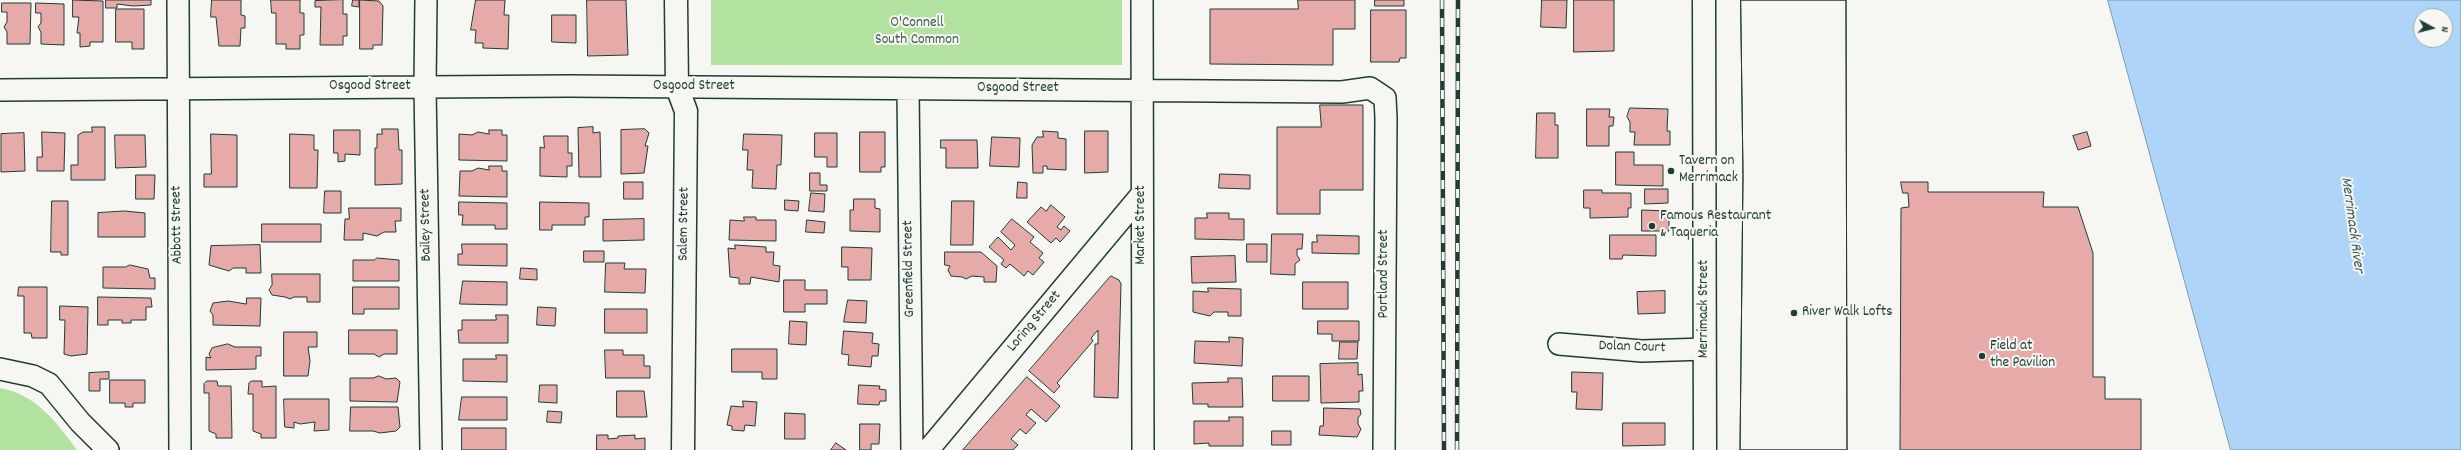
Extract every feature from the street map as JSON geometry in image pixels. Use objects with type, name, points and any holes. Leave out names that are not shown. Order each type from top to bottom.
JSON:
[{"type":"main road","name":"Salem Street","points":[[676,0],[677,87],[686,111],[683,450]]},
{"type":"main road","name":"Merrimack Street","points":[[1704,0],[1705,450]]},
{"type":"street","name":"Abbott Street","points":[[178,0],[180,450]]},
{"type":"street","name":"Bailey Street","points":[[426,0],[425,87],[431,450]]},
{"type":"street","name":"Market Street","points":[[1142,0],[1143,450]]},
{"type":"street","name":"Osgood Street","points":[[0,90],[178,88],[677,87],[1342,92],[1370,88],[1385,98]]},
{"type":"street","name":"Greenfield Street","points":[[908,89],[912,450]]},
{"type":"street","name":"Portland Street","points":[[1384,450],[1385,98]]},
{"type":"street","name":"Loring Street","points":[[928,450],[1142,194]]},
{"type":"street","name":"Dolan Court","points":[[1559,344],[1642,351],[1705,349]]},
{"type":"street","points":[[0,369],[32,376],[49,384],[80,422],[108,450]]},
{"type":"green space","name":"O'Connell South Common","points":[[711,0],[1122,0],[1122,65],[711,65]]},
{"type":"green space","points":[[0,388],[13,391],[35,403],[62,430],[77,450],[0,450]]},
{"type":"water","name":"Merrimack River","points":[[2108,0],[2461,0],[2461,450],[2231,450]]},
{"type":"building","points":[[73,0],[103,1],[103,42],[90,42],[90,46],[80,47],[80,33],[77,33],[79,17],[73,17]]},
{"type":"building","points":[[106,0],[151,0],[151,5],[133,6],[117,4],[117,8],[106,8]]},
{"type":"building","points":[[212,0],[241,0],[241,15],[245,16],[245,28],[241,28],[240,46],[219,46],[216,17],[211,17]]},
{"type":"building","points":[[271,0],[300,0],[300,13],[304,13],[304,35],[300,35],[300,49],[286,49],[286,44],[276,44],[276,13],[272,13]]},
{"type":"building","points":[[343,0],[343,14],[347,14],[347,36],[343,36],[343,45],[320,45],[321,7],[315,7],[315,1]]},
{"type":"building","points":[[353,0],[359,0],[359,7],[352,6]]},
{"type":"building","points":[[360,0],[379,1],[383,6],[382,45],[373,45],[373,49],[360,49]]},
{"type":"building","points":[[476,0],[505,0],[504,15],[509,15],[508,49],[483,48],[483,43],[475,43],[476,30],[471,30]]},
{"type":"building","points":[[587,0],[626,0],[628,55],[588,56]]},
{"type":"building","points":[[1298,0],[1355,0],[1355,29],[1333,29],[1333,65],[1210,64],[1210,9],[1298,9]]},
{"type":"building","points":[[1375,0],[1404,0],[1404,6],[1375,6]]},
{"type":"building","points":[[1542,0],[1567,0],[1566,28],[1541,27]]},
{"type":"building","points":[[1574,0],[1614,0],[1614,51],[1574,52]]},
{"type":"building","name":"River Walk Lofts","points":[[1741,0],[1846,0],[1847,450],[1740,450],[1743,175]]},
{"type":"building","name":"River Walk Lofts","points":[[1741,0],[1846,0],[1847,450],[1740,450],[1743,175]]},
{"type":"building","points":[[2,3],[31,3],[30,44],[7,44],[7,32],[4,27],[7,22],[7,12],[2,12]]},
{"type":"building","points":[[36,3],[64,4],[64,45],[41,44],[41,32],[38,27],[41,23],[41,13],[36,13]]},
{"type":"building","points":[[116,9],[144,9],[144,49],[132,49],[132,42],[116,42]]},
{"type":"building","points":[[1371,10],[1406,10],[1406,58],[1400,58],[1399,62],[1371,62]]},
{"type":"building","points":[[552,15],[576,15],[576,43],[552,42]]},
{"type":"building","points":[[1320,105],[1363,105],[1363,190],[1320,190],[1320,214],[1277,214],[1277,127],[1321,127]]},
{"type":"building","points":[[1630,108],[1668,109],[1667,131],[1670,131],[1670,145],[1634,145],[1635,132],[1630,132],[1630,122],[1627,117]]},
{"type":"building","points":[[1587,109],[1610,109],[1609,117],[1614,117],[1613,126],[1609,126],[1609,146],[1587,146]]},
{"type":"building","points":[[1537,113],[1555,113],[1555,125],[1558,125],[1558,158],[1536,158]]},
{"type":"building","points":[[92,127],[105,127],[105,180],[71,180],[71,165],[78,165],[78,135],[83,132],[92,132]]},
{"type":"building","points":[[593,127],[593,133],[600,132],[601,177],[579,177],[578,128]]},
{"type":"building","points":[[382,129],[398,129],[399,150],[402,150],[402,184],[375,185],[375,148],[377,148],[377,134],[382,134]]},
{"type":"building","points":[[645,129],[649,133],[645,146],[648,146],[644,173],[621,174],[621,130]]},
{"type":"building","points":[[334,130],[360,130],[360,155],[345,154],[345,161],[338,162],[338,153],[334,153]]},
{"type":"building","points":[[489,130],[502,130],[502,135],[507,135],[507,161],[459,160],[459,134],[472,135],[478,132],[489,134]]},
{"type":"building","points":[[1043,131],[1058,132],[1058,138],[1066,139],[1066,170],[1047,169],[1047,166],[1043,166],[1043,173],[1033,173],[1032,145],[1037,137],[1043,137]]},
{"type":"building","points":[[1085,131],[1108,131],[1108,172],[1085,173]]},
{"type":"building","points":[[42,132],[65,133],[64,171],[37,171],[37,157],[42,157]]},
{"type":"building","points":[[860,132],[885,132],[885,167],[881,167],[881,172],[860,172]]},
{"type":"building","points":[[2087,132],[2091,146],[2078,150],[2073,136]]},
{"type":"building","points":[[24,133],[25,171],[1,172],[1,134]]},
{"type":"building","points":[[815,133],[837,133],[837,167],[827,167],[827,157],[815,157]]},
{"type":"building","points":[[211,134],[237,135],[237,187],[204,187],[204,174],[211,174]]},
{"type":"building","points":[[290,134],[314,135],[314,150],[318,150],[317,188],[290,188]]},
{"type":"building","points":[[744,134],[782,135],[781,165],[777,165],[776,189],[752,188],[753,170],[747,170],[748,150],[743,150]]},
{"type":"building","points":[[115,135],[145,135],[146,167],[116,168]]},
{"type":"building","points":[[544,136],[568,136],[568,153],[572,153],[572,166],[567,166],[567,177],[540,176],[540,147],[544,148]]},
{"type":"building","points":[[992,137],[1020,138],[1019,167],[990,166]]},
{"type":"building","points":[[941,140],[977,140],[978,168],[946,168],[946,148],[941,148]]},
{"type":"building","points":[[1616,152],[1634,152],[1634,165],[1663,165],[1663,186],[1616,185]]},
{"type":"building","points":[[489,166],[502,166],[502,171],[507,171],[507,197],[459,196],[460,171],[472,171],[478,168],[489,170]]},
{"type":"building","points":[[810,173],[820,173],[820,185],[827,185],[827,191],[810,191]]},
{"type":"building","points":[[1220,174],[1250,175],[1250,189],[1219,188]]},
{"type":"building","points":[[136,175],[155,175],[154,199],[136,199]]},
{"type":"building","points":[[624,182],[643,182],[643,199],[624,199]]},
{"type":"building","points":[[1018,182],[1027,183],[1027,198],[1017,198]]},
{"type":"building","points":[[1901,182],[1928,182],[1928,192],[2044,192],[2043,207],[2078,207],[2093,253],[2093,377],[2105,377],[2105,399],[2141,399],[2141,450],[1900,450],[1901,208],[1909,207],[1908,193],[1903,193]]},
{"type":"building","points":[[1645,189],[1668,189],[1668,203],[1645,204]]},
{"type":"building","points":[[1584,190],[1602,190],[1602,193],[1631,193],[1631,208],[1628,208],[1628,217],[1590,218],[1590,208],[1584,208]]},
{"type":"building","points":[[325,191],[341,191],[341,213],[324,213]]},
{"type":"building","points":[[811,193],[825,194],[824,212],[809,211]]},
{"type":"building","points":[[854,199],[875,199],[875,208],[880,209],[880,232],[850,231],[850,210],[853,210]]},
{"type":"building","points":[[785,200],[799,201],[798,211],[785,210]]},
{"type":"building","points":[[52,201],[68,201],[68,255],[61,255],[61,252],[51,252]]},
{"type":"building","points":[[952,201],[974,201],[973,245],[951,245]]},
{"type":"building","points":[[459,202],[507,203],[507,229],[495,229],[495,225],[462,225],[463,215],[459,215]]},
{"type":"building","points":[[540,202],[589,203],[589,217],[585,217],[585,225],[552,225],[552,230],[540,230]]},
{"type":"building","points":[[1051,205],[1065,217],[1057,227],[1061,230],[1064,226],[1070,231],[1060,242],[1056,238],[1051,243],[1027,222],[1041,207],[1046,211]]},
{"type":"building","points":[[349,208],[401,208],[401,221],[395,221],[396,232],[384,232],[377,236],[363,233],[363,240],[344,240],[345,219],[349,219]]},
{"type":"building","points":[[1642,210],[1669,211],[1669,231],[1642,231]]},
{"type":"building","points":[[125,211],[145,213],[145,237],[98,237],[98,213]]},
{"type":"building","points":[[1207,213],[1229,213],[1229,219],[1244,219],[1244,240],[1195,239],[1195,218],[1207,218]]},
{"type":"building","points":[[744,217],[756,217],[756,220],[776,220],[776,241],[729,240],[730,220],[744,221]]},
{"type":"building","points":[[644,219],[644,240],[603,241],[603,220]]},
{"type":"building","points":[[1012,219],[1034,237],[1030,242],[1043,253],[1039,258],[1044,262],[1033,275],[1028,271],[1024,276],[1010,264],[1006,268],[1001,264],[1004,260],[989,247],[998,237],[1011,250],[1015,245],[1001,232]]},
{"type":"building","points":[[807,220],[825,222],[824,233],[806,232]]},
{"type":"building","points":[[262,224],[321,224],[321,242],[262,242]]},
{"type":"building","points":[[1272,234],[1303,234],[1302,249],[1297,249],[1297,255],[1300,260],[1295,264],[1295,275],[1271,274]]},
{"type":"building","points":[[1317,235],[1359,236],[1359,254],[1312,253],[1312,242],[1317,242]]},
{"type":"building","points":[[1610,235],[1656,235],[1656,256],[1623,255],[1622,259],[1610,259]]},
{"type":"building","points":[[462,244],[507,244],[507,266],[458,265],[458,254],[462,254]]},
{"type":"building","points":[[1247,244],[1267,244],[1267,262],[1247,262]]},
{"type":"building","points":[[260,245],[261,273],[246,273],[246,268],[233,268],[229,271],[209,265],[211,246]]},
{"type":"building","points":[[735,245],[766,247],[766,252],[774,252],[773,265],[780,266],[779,282],[751,277],[750,284],[739,284],[739,278],[730,277],[728,248],[735,249]]},
{"type":"building","points":[[842,247],[872,248],[871,280],[848,280],[848,267],[842,267]]},
{"type":"building","points":[[584,251],[604,251],[604,262],[584,262]]},
{"type":"building","points":[[945,252],[981,252],[997,266],[996,282],[984,282],[984,277],[972,276],[966,279],[951,276],[948,270],[950,266],[945,265]]},
{"type":"building","points":[[1235,256],[1236,282],[1192,283],[1191,257]]},
{"type":"building","points":[[377,258],[399,260],[399,281],[353,281],[353,260],[374,260]]},
{"type":"building","points":[[606,263],[625,263],[624,269],[646,269],[645,293],[605,292]]},
{"type":"building","points":[[130,265],[148,269],[150,278],[155,278],[155,289],[103,288],[103,267],[125,267]]},
{"type":"building","points":[[521,268],[537,269],[537,280],[520,279]]},
{"type":"building","points":[[272,274],[320,274],[320,302],[307,302],[307,297],[294,297],[290,299],[272,295],[269,290],[272,285]]},
{"type":"building","points":[[1111,276],[1119,280],[1121,284],[1118,398],[1094,397],[1095,344],[1098,344],[1098,330],[1091,338],[1093,341],[1057,383],[1060,386],[1054,393],[1029,371]]},
{"type":"building","points":[[784,280],[805,280],[805,290],[827,290],[827,304],[805,304],[805,312],[784,312]]},
{"type":"building","points":[[463,281],[507,282],[507,305],[460,304]]},
{"type":"building","points":[[1303,282],[1348,282],[1348,309],[1303,309]]},
{"type":"building","points":[[19,287],[47,287],[47,338],[32,338],[31,333],[24,333],[24,296],[18,296]]},
{"type":"building","points":[[353,287],[399,287],[399,309],[364,309],[364,314],[353,314]]},
{"type":"building","points":[[1208,288],[1241,289],[1241,316],[1228,316],[1228,312],[1214,312],[1210,316],[1193,312],[1193,291],[1208,292]]},
{"type":"building","points":[[1665,291],[1665,313],[1638,314],[1637,292]]},
{"type":"building","points":[[98,297],[151,298],[152,307],[146,307],[146,320],[131,320],[131,323],[122,323],[122,320],[108,320],[108,325],[98,325]]},
{"type":"building","points":[[247,298],[261,298],[260,326],[213,325],[213,315],[210,311],[213,303],[228,301],[246,304]]},
{"type":"building","points":[[848,300],[867,301],[866,323],[844,322]]},
{"type":"building","points":[[60,306],[88,307],[87,354],[71,356],[64,354],[65,320],[60,320]]},
{"type":"building","points":[[538,307],[556,308],[555,326],[537,325]]},
{"type":"building","points":[[605,309],[647,309],[647,333],[605,333]]},
{"type":"building","points":[[496,315],[508,315],[508,343],[459,343],[458,330],[462,330],[462,320],[496,320]]},
{"type":"building","points":[[790,321],[807,322],[806,345],[789,344]]},
{"type":"building","points":[[1318,321],[1359,321],[1359,341],[1332,341],[1332,334],[1318,334]]},
{"type":"building","points":[[349,330],[397,330],[397,354],[384,354],[379,357],[374,354],[349,354]]},
{"type":"building","points":[[844,331],[873,333],[872,343],[879,344],[878,356],[872,356],[871,367],[848,365],[849,355],[842,354]]},
{"type":"building","points":[[284,332],[317,332],[317,347],[308,347],[310,361],[308,376],[284,376]]},
{"type":"building","points":[[1229,337],[1243,338],[1242,366],[1194,363],[1195,341],[1229,342]]},
{"type":"building","points":[[1340,342],[1358,342],[1357,359],[1339,359]]},
{"type":"building","points":[[228,344],[235,347],[261,347],[261,356],[256,356],[256,369],[206,370],[206,357],[211,358],[209,354],[212,348]]},
{"type":"building","points":[[732,349],[777,349],[777,379],[762,379],[762,372],[732,372]]},
{"type":"building","points":[[605,350],[623,350],[623,355],[644,355],[644,366],[650,366],[650,378],[606,378]]},
{"type":"building","points":[[496,355],[507,355],[507,382],[463,381],[463,359],[496,359]]},
{"type":"building","points":[[1358,363],[1358,375],[1362,374],[1363,391],[1359,391],[1359,402],[1321,403],[1320,364]]},
{"type":"building","points":[[109,372],[109,379],[100,379],[100,391],[89,391],[89,373]]},
{"type":"building","points":[[1572,372],[1603,373],[1602,410],[1576,409],[1577,392],[1572,392]]},
{"type":"building","points":[[379,376],[386,379],[396,378],[400,382],[397,402],[350,401],[350,378],[373,378]]},
{"type":"building","points":[[1273,376],[1309,376],[1309,401],[1273,401]]},
{"type":"building","points":[[1027,377],[1060,406],[1046,422],[1031,409],[1026,415],[1036,423],[1026,434],[1020,429],[1011,439],[1018,445],[1013,450],[963,450]]},
{"type":"building","points":[[1228,378],[1242,378],[1243,407],[1208,407],[1208,404],[1193,404],[1192,383],[1228,382]]},
{"type":"building","points":[[110,380],[145,380],[145,403],[133,403],[133,407],[125,407],[125,403],[110,403]]},
{"type":"building","points":[[207,381],[217,381],[218,386],[231,386],[232,438],[216,438],[216,434],[209,431],[209,393],[204,393],[204,384]]},
{"type":"building","points":[[252,381],[262,381],[262,387],[276,386],[276,438],[261,438],[261,434],[253,431],[253,394],[248,394],[249,383]]},
{"type":"building","points":[[540,385],[557,385],[557,403],[539,402]]},
{"type":"building","points":[[859,385],[880,386],[879,389],[886,390],[886,401],[880,401],[879,405],[858,404]]},
{"type":"building","points":[[617,391],[644,391],[647,417],[617,417]]},
{"type":"building","points":[[462,397],[507,397],[507,420],[459,420]]},
{"type":"building","points":[[284,399],[329,399],[329,430],[314,431],[315,422],[300,424],[294,422],[294,428],[285,427]]},
{"type":"building","points":[[743,401],[757,402],[755,426],[745,425],[744,431],[732,430],[732,426],[727,425],[731,406],[743,407]]},
{"type":"building","points":[[351,407],[398,407],[400,427],[396,431],[380,433],[373,431],[350,431]]},
{"type":"building","points":[[1324,408],[1360,409],[1361,414],[1358,418],[1358,424],[1361,429],[1357,437],[1319,435],[1320,426],[1323,426]]},
{"type":"building","points":[[548,411],[562,412],[561,423],[547,422]]},
{"type":"building","points":[[785,413],[805,414],[805,439],[785,439]]},
{"type":"building","points":[[1229,417],[1243,417],[1243,446],[1209,446],[1209,443],[1194,444],[1194,421],[1229,421]]},
{"type":"building","points":[[1623,423],[1665,423],[1665,445],[1623,446]]},
{"type":"building","points":[[860,424],[880,424],[879,444],[871,444],[871,450],[860,450]]},
{"type":"building","points":[[462,428],[506,428],[506,450],[462,450]]},
{"type":"building","points":[[1272,431],[1291,431],[1291,445],[1272,445]]},
{"type":"building","points":[[597,435],[608,435],[608,439],[618,438],[618,436],[635,435],[635,439],[645,438],[645,450],[597,450]]},
{"type":"building","points":[[836,443],[846,450],[831,450]]},
{"type":"railway","points":[[1442,0],[1444,450]]},
{"type":"railway","points":[[1457,450],[1458,0]]},
{"type":"place","name":"Tavern on Merrimack","points":[[1671,171]]},
{"type":"place","name":"Famous Restaurant & Taqueria","points":[[1652,226]]},
{"type":"place","name":"River Walk Lofts","points":[[1794,313]]},
{"type":"place","name":"Field at the Pavilion","points":[[1982,356]]}]
